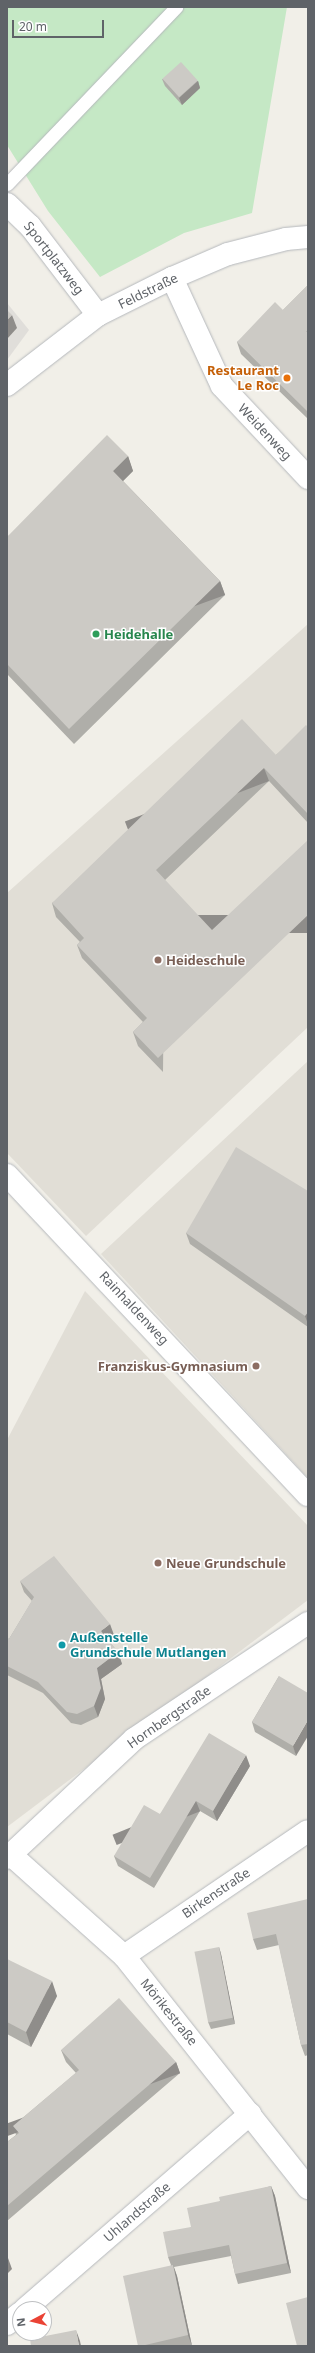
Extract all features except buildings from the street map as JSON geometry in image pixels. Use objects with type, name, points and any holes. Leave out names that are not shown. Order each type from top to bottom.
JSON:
[{"type":"street","name":"Sportplatzweg","points":[[7,204],[30,226],[98,315]]},
{"type":"street","name":"Feldstraße","points":[[7,385],[98,315],[172,278],[228,254],[286,239],[308,237]]},
{"type":"street","name":"Weidenweg","points":[[172,278],[222,386],[308,478]]},
{"type":"street","name":"Rainhaldenweg","points":[[7,1175],[308,1495]]},
{"type":"street","name":"Hornbergstraße","points":[[8,1854],[134,1739],[308,1623]]},
{"type":"street","name":"Birkenstraße","points":[[124,1956],[308,1831]]},
{"type":"street","name":"Mörikestraße","points":[[8,1854],[124,1956],[308,2188]]},
{"type":"street","name":"Uhlandstraße","points":[[34,2301],[250,2114]]},
{"type":"lane","points":[[7,184],[176,7]]},
{"type":"shaded area","points":[[7,303],[29,330],[7,360]]},
{"type":"shaded area","name":"Heideschule","points":[[308,624],[308,1027],[86,1236],[7,1153],[7,893]]},
{"type":"shaded area","name":"Franziskus-Gymnasium","points":[[308,1061],[308,1478],[101,1254]]},
{"type":"shaded area","name":"Neue Grundschule","points":[[85,1291],[308,1526],[308,1600],[7,1827],[7,1440]]},
{"type":"green space","points":[[7,7],[287,7],[252,213],[184,233],[100,277],[48,211],[7,145]]},
{"type":"place","name":"Restaurant Le Roc","points":[[287,378]]},
{"type":"place","name":"Heidehalle","points":[[96,634]]},
{"type":"place","name":"Heideschule","points":[[158,960]]},
{"type":"place","name":"Franziskus-Gymnasium","points":[[256,1366]]},
{"type":"place","name":"Neue Grundschule","points":[[158,1563]]},
{"type":"place","name":"Außenstelle Grundschule Mutlangen","points":[[62,1645]]}]
